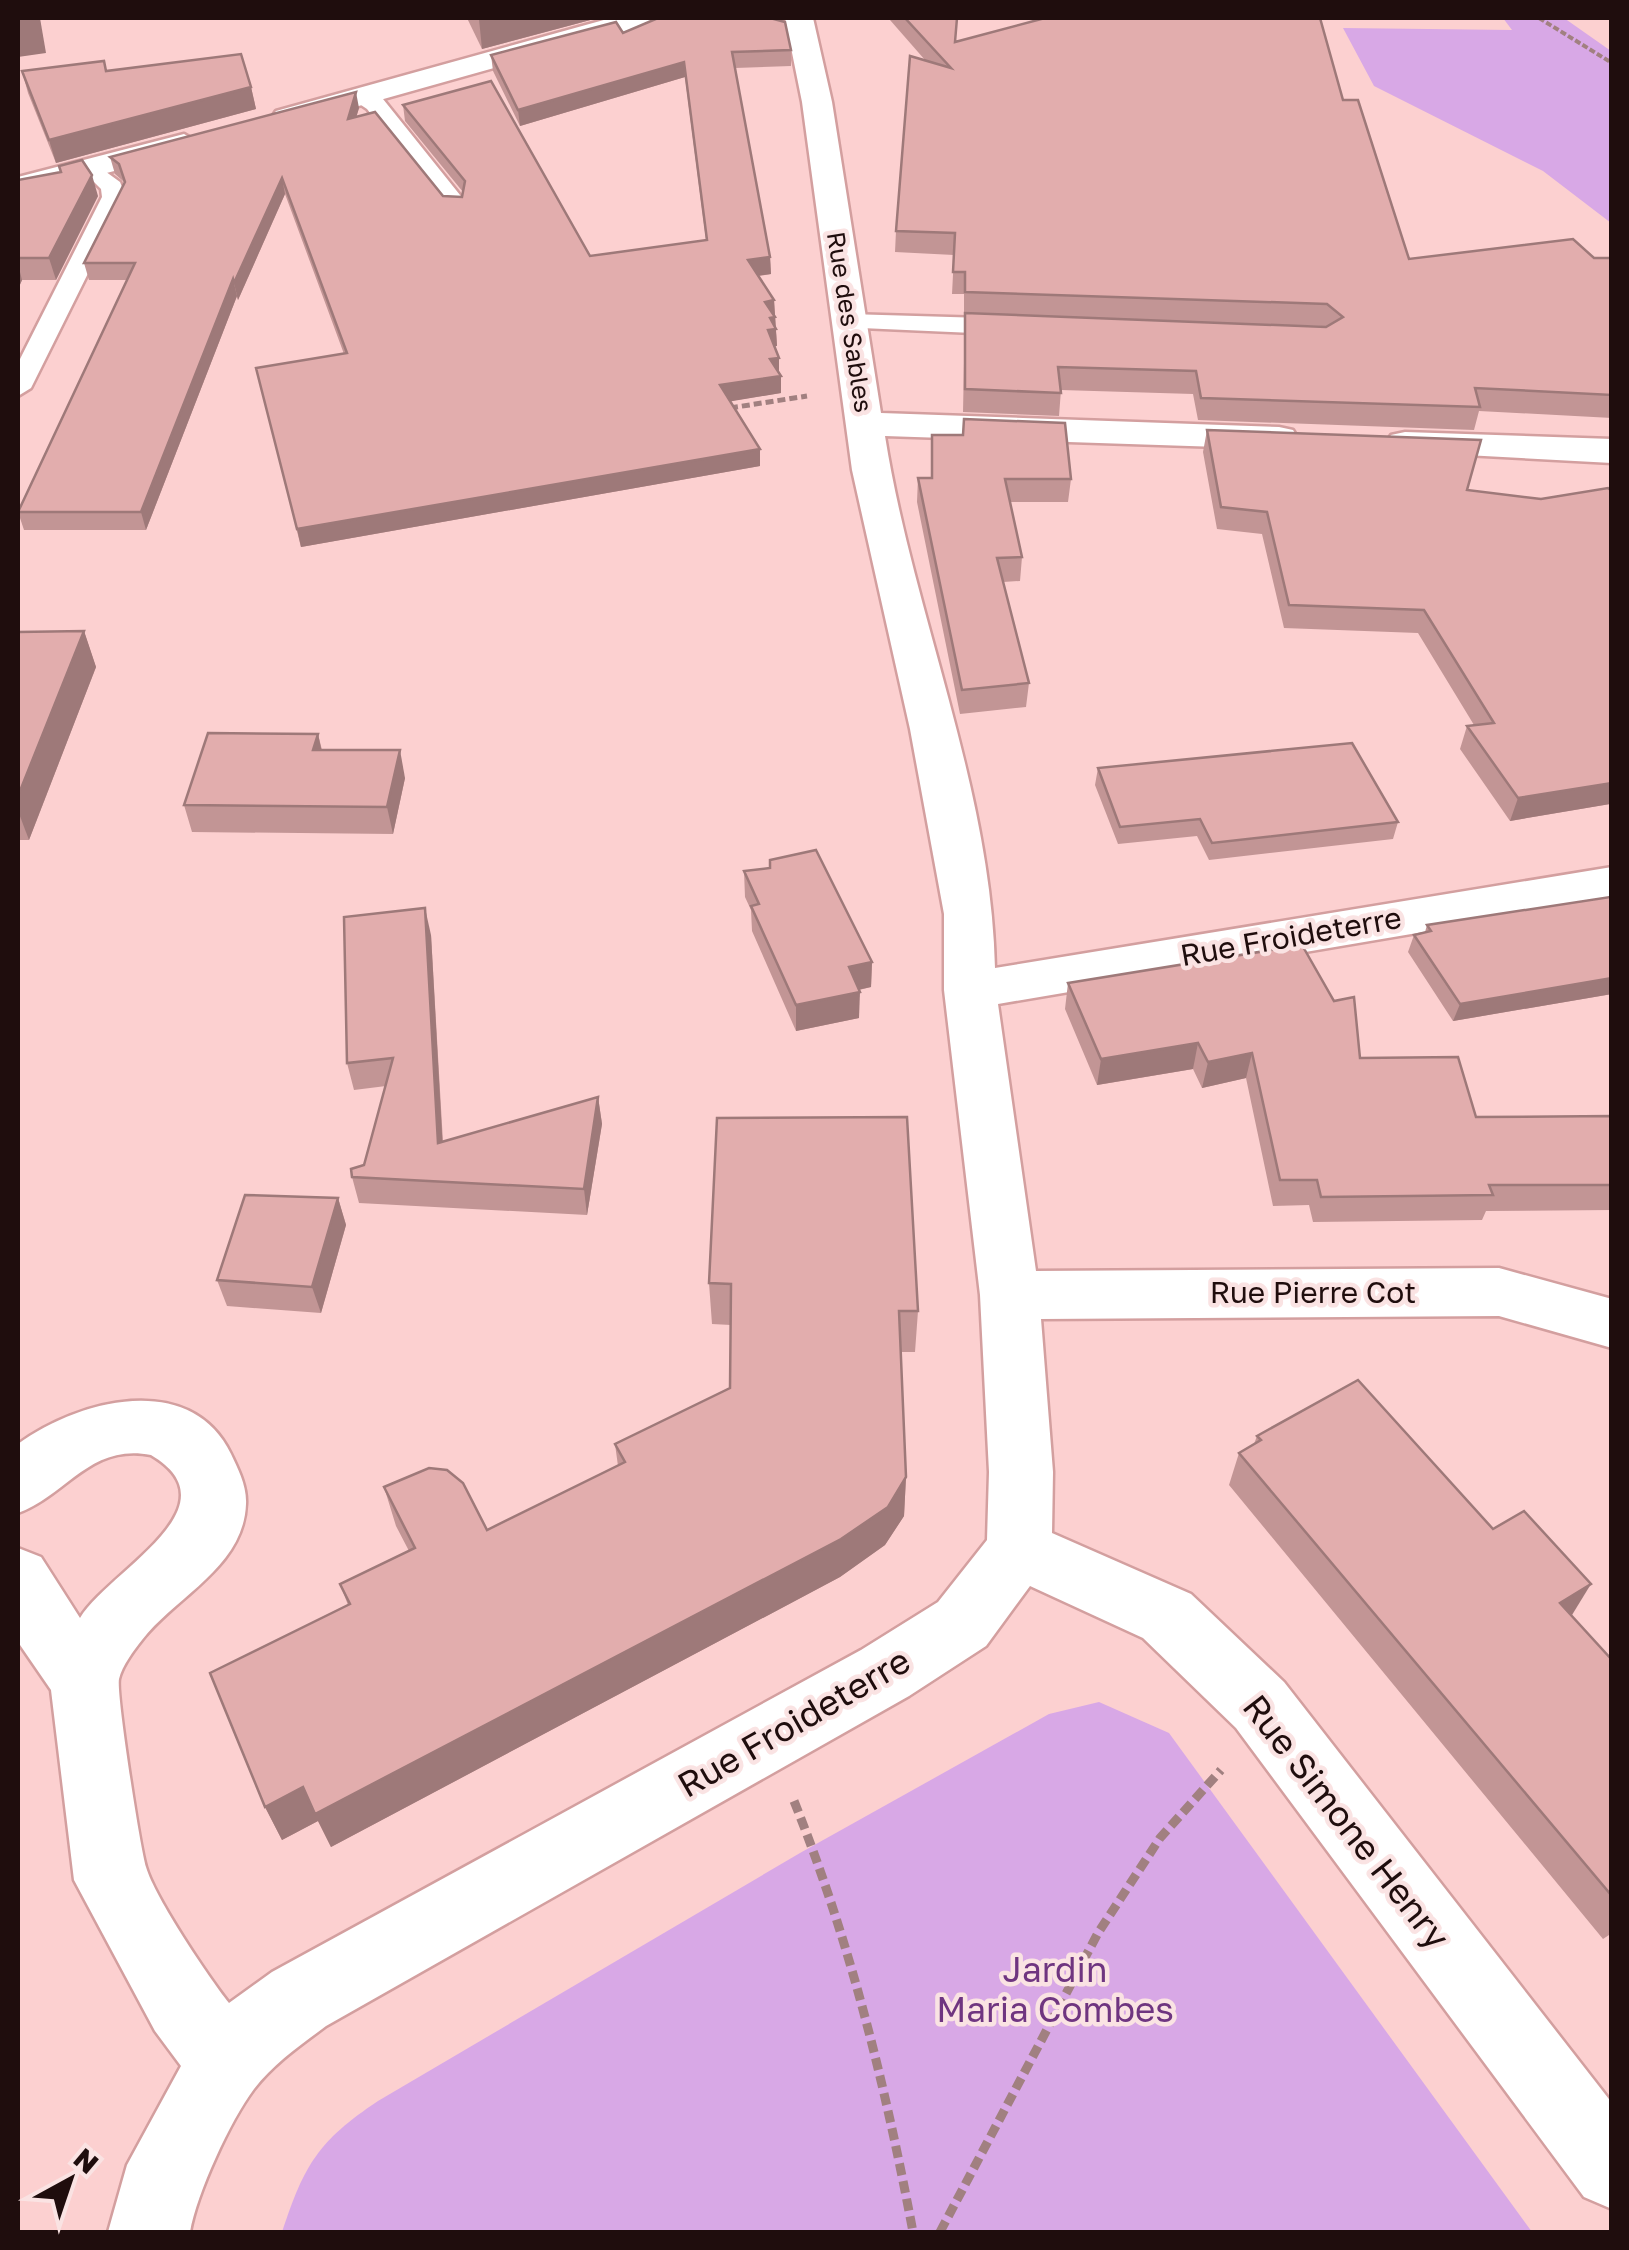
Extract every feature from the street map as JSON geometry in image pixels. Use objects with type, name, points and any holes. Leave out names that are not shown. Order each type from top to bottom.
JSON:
[{"type":"street","points":[[251,126],[640,18]]},
{"type":"street","name":"Rue des Sables","points":[[800,18],[817,102],[848,322],[841,410],[1317,439]]},
{"type":"street","points":[[18,187],[215,135]]},
{"type":"street","points":[[841,410],[933,729],[968,914],[970,990],[1010,1295],[1021,1472],[1019,1548]]},
{"type":"street","points":[[1376,442],[1612,450]]},
{"type":"street","name":"Rue Froideterre","points":[[970,990],[1612,883]]},
{"type":"street","name":"Rue Pierre Cot","points":[[1010,1295],[1498,1292],[1612,1324]]},
{"type":"street","points":[[18,1485],[31,1468],[62,1443],[89,1432],[132,1426],[166,1430],[196,1450],[210,1475],[213,1510],[192,1546],[166,1578],[127,1608],[84,1680]]},
{"type":"street","name":"Rue Froideterre","points":[[149,2232],[156,2194],[226,2062],[260,2027],[299,1999],[885,1674],[962,1624],[1019,1548]]},
{"type":"street","name":"Rue Simone Henry","points":[[1019,1548],[1167,1616],[1260,1705],[1612,2170]]},
{"type":"street","points":[[18,1578],[28,1600],[84,1680],[111,1880],[182,2004],[226,2062]]},
{"type":"lane","points":[[363,96],[375,104],[456,205]]},
{"type":"lane","points":[[18,388],[114,197],[112,187],[90,168]]},
{"type":"lane","points":[[848,322],[1051,328]]},
{"type":"path","points":[[1539,18],[1612,63]]},
{"type":"path","points":[[716,410],[841,410]]},
{"type":"path","points":[[940,2232],[1019,2073],[1088,1950],[1162,1834],[1212,1785],[1260,1705]]},
{"type":"path","points":[[790,1791],[813,1844],[886,2084],[914,2232]]},
{"type":"green space","points":[[1503,18],[1564,18],[1611,51],[1611,223],[1543,171],[1374,86],[1343,28],[1512,30]]},
{"type":"green space","name":"Jardin Maria Combes","points":[[1099,1702],[1169,1733],[1532,2232],[282,2232],[316,2156],[341,2129],[378,2101],[800,1853],[1049,1714]]},
{"type":"building","points":[[658,18],[770,18],[785,22],[791,50],[732,52],[770,257],[748,260],[774,300],[765,302],[775,317],[770,318],[776,329],[768,330],[779,358],[770,359],[781,376],[720,385],[760,449],[297,529],[256,368],[347,353],[282,178],[234,283],[233,279],[141,512],[18,512],[135,263],[84,263],[125,182],[119,164],[110,157],[356,92],[348,119],[375,112],[443,196],[462,197],[465,181],[403,105],[491,81],[590,256],[707,240],[684,62],[518,110],[491,55],[616,22],[623,33]]},
{"type":"building","points":[[905,18],[957,18],[955,42],[1045,18],[1320,18],[1343,100],[1358,100],[1409,259],[1573,239],[1594,258],[1612,258],[1612,395],[1475,388],[1480,407],[1201,398],[1196,371],[1058,367],[1061,393],[965,389],[965,313],[1326,327],[1343,317],[1327,304],[965,292],[965,272],[953,272],[955,233],[896,231],[910,56],[951,68]]},
{"type":"building","points":[[241,54],[251,87],[49,140],[22,71],[104,61],[106,71]]},
{"type":"building","points":[[82,160],[92,175],[49,258],[18,258],[18,180],[61,172],[59,166]]},
{"type":"building","points":[[964,419],[1065,423],[1071,479],[1005,479],[1022,557],[997,558],[1029,683],[962,690],[918,478],[932,478],[932,435],[963,435]]},
{"type":"building","points":[[1207,430],[1481,440],[1467,490],[1541,499],[1608,488],[1612,491],[1612,783],[1518,798],[1467,726],[1494,723],[1424,610],[1289,605],[1267,512],[1221,507]]},
{"type":"building","points":[[84,631],[18,796],[18,632]]},
{"type":"building","points":[[208,733],[318,734],[313,750],[400,750],[387,807],[184,805]]},
{"type":"building","points":[[1352,743],[1398,822],[1212,843],[1200,819],[1120,827],[1098,768]]},
{"type":"building","points":[[816,850],[872,962],[849,967],[860,992],[796,1005],[751,906],[759,904],[744,871],[770,868],[770,860]]},
{"type":"building","points":[[1610,897],[1612,978],[1460,1004],[1414,935],[1431,931],[1427,925]]},
{"type":"building","points":[[425,908],[438,1143],[598,1097],[584,1189],[352,1177],[351,1169],[364,1165],[393,1058],[347,1063],[344,917]]},
{"type":"building","points":[[1302,945],[1334,1001],[1354,997],[1360,1058],[1458,1057],[1476,1117],[1612,1116],[1612,1185],[1489,1185],[1493,1195],[1321,1197],[1317,1180],[1280,1180],[1252,1053],[1208,1062],[1198,1043],[1101,1059],[1068,983]]},
{"type":"building","points":[[907,1117],[918,1311],[899,1311],[906,1477],[888,1507],[841,1539],[315,1814],[303,1787],[265,1807],[210,1673],[350,1604],[340,1584],[415,1548],[384,1487],[429,1468],[447,1470],[463,1483],[487,1530],[625,1462],[615,1444],[730,1388],[731,1284],[709,1283],[717,1118]]},
{"type":"building","points":[[245,1195],[338,1198],[312,1287],[217,1280]]},
{"type":"building","points":[[1358,1380],[1493,1529],[1524,1511],[1591,1584],[1560,1603],[1612,1660],[1612,1896],[1239,1453],[1261,1440],[1257,1436]]}]
